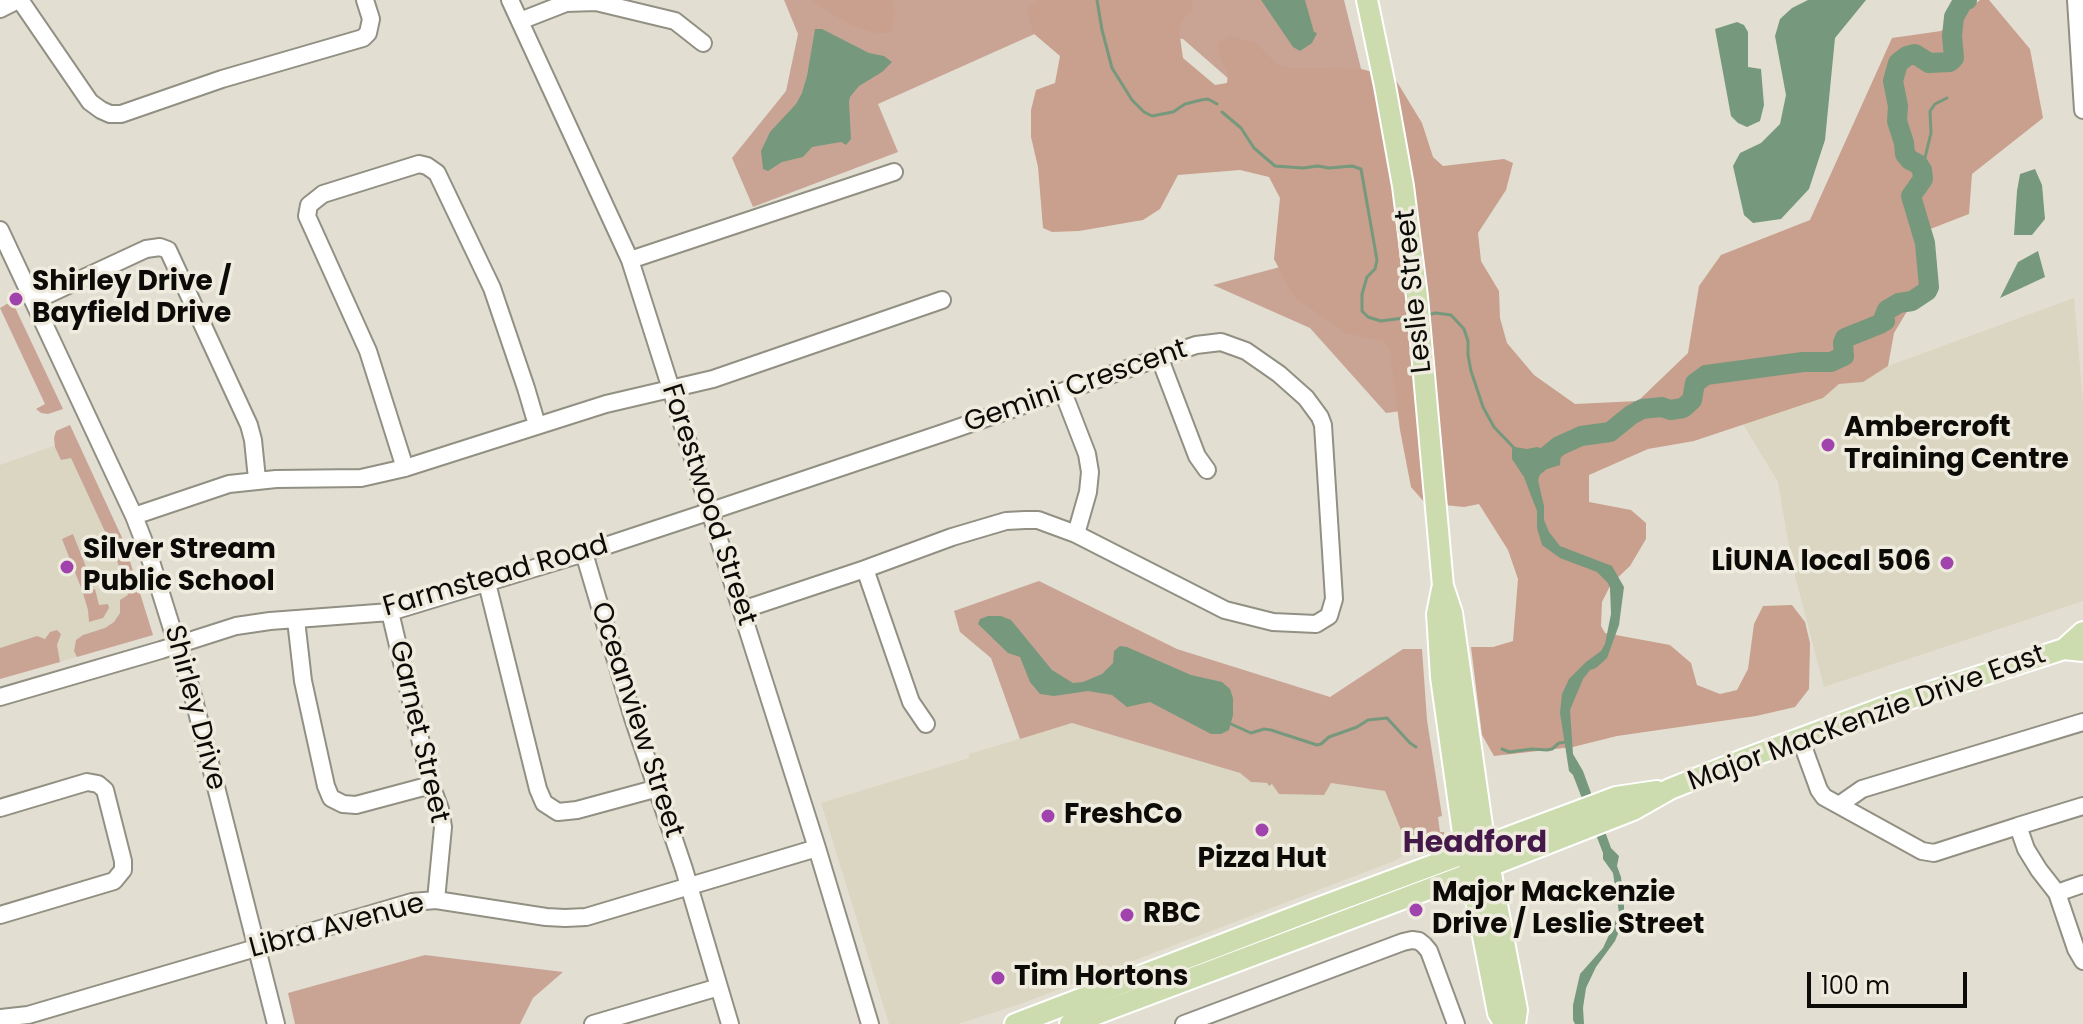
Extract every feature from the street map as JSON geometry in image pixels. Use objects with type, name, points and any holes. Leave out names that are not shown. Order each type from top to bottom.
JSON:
[{"type":"main road","name":"Leslie Street","points":[[1367,0],[1403,186],[1422,338],[1443,586],[1452,613],[1486,845],[1475,864],[1517,1010],[1515,1024]]},
{"type":"main road","name":"Leslie Street","points":[[1443,586],[1437,614],[1441,677],[1498,1013],[1505,1024]]},
{"type":"main road","name":"Major MacKenzie Drive East","points":[[1015,1024],[1178,972],[1633,810],[1670,789],[1890,705],[2074,650],[2083,632]]},
{"type":"main road","name":"Major MacKenzie Drive East","points":[[1486,845],[1616,797],[1670,789]]},
{"type":"main road","name":"Major MacKenzie Drive East","points":[[1070,1024],[1178,972]]},
{"type":"street","points":[[0,9],[19,0],[90,102],[110,114],[121,114],[222,79],[363,38],[368,33],[371,19],[365,0]]},
{"type":"street","name":"Forestwood Street","points":[[510,0],[630,260],[870,1024]]},
{"type":"street","points":[[2076,0],[2083,110]]},
{"type":"street","points":[[520,21],[566,3],[596,2],[675,21],[703,43]]},
{"type":"street","points":[[405,468],[368,351],[307,216],[309,205],[323,194],[419,164],[437,173],[492,288],[537,425]]},
{"type":"street","points":[[630,260],[894,172]]},
{"type":"street","name":"Shirley Drive","points":[[0,230],[134,516],[152,563],[197,712],[276,1024]]},
{"type":"street","points":[[34,301],[146,249],[160,247],[168,250],[249,425],[257,479]]},
{"type":"street","points":[[134,516],[229,484],[257,479],[361,478],[405,468],[606,404],[713,379],[942,300]]},
{"type":"street","name":"Gemini Crescent","points":[[710,511],[1196,345],[1221,342],[1246,351],[1306,398],[1320,417],[1325,432],[1334,599],[1329,616],[1316,624],[1273,622],[1225,610],[1076,534],[1038,520],[1006,521],[952,537],[742,610]]},
{"type":"street","points":[[1160,359],[1197,456],[1207,470]]},
{"type":"street","points":[[1063,392],[1087,454],[1090,472],[1088,492],[1076,534]]},
{"type":"street","name":"Farmstead Road","points":[[0,697],[236,626],[390,612],[710,511]]},
{"type":"street","name":"Oceanview Street","points":[[584,553],[730,1024]]},
{"type":"street","points":[[865,569],[911,702],[926,724]]},
{"type":"street","points":[[487,583],[544,803],[558,812],[577,810],[658,788]]},
{"type":"street","name":"Garnet Street","points":[[390,612],[443,827],[436,900]]},
{"type":"street","points":[[296,620],[303,681],[331,798],[343,804],[356,805],[431,785]]},
{"type":"street","points":[[1839,805],[1862,789],[2083,722]]},
{"type":"street","points":[[1800,738],[1824,797],[1922,851],[1934,853],[2083,806]]},
{"type":"street","points":[[0,808],[87,782],[98,784],[105,790],[123,870],[114,881],[0,915]]},
{"type":"street","points":[[2018,826],[2026,849],[2057,893],[2083,961]]},
{"type":"street","name":"Libra Avenue","points":[[0,1018],[28,1015],[412,902],[436,900],[565,918],[586,917],[817,848]]},
{"type":"street","points":[[2057,893],[2083,884]]},
{"type":"street","points":[[1184,1024],[1412,940],[1429,951],[1456,1024]]},
{"type":"street","points":[[593,1024],[719,987]]},
{"type":"shaded area","points":[[784,0],[1344,0],[1370,105],[1409,410],[1386,413],[1310,328],[1213,285],[1317,257],[1277,121],[1183,39],[1048,28],[878,104],[898,152],[753,207],[732,158],[786,91],[798,34]]},
{"type":"shaded area","points":[[810,0],[892,0],[895,15],[890,33],[877,34],[849,24]]},
{"type":"shaded area","points":[[1038,0],[1191,0],[1193,9],[1184,17],[1179,30],[1183,58],[1215,85],[1227,83],[1228,72],[1218,54],[1218,43],[1229,36],[1256,43],[1277,64],[1292,68],[1361,69],[1394,77],[1422,123],[1433,157],[1443,166],[1504,159],[1513,163],[1506,190],[1478,233],[1481,261],[1499,291],[1500,318],[1507,343],[1534,375],[1575,404],[1638,401],[1688,353],[1699,286],[1721,255],[1810,220],[1892,38],[1941,31],[1980,0],[1989,0],[2030,49],[2043,118],[1972,174],[1969,214],[1920,233],[1924,283],[1894,333],[1888,366],[1863,382],[1839,384],[1823,398],[1694,441],[1648,449],[1589,475],[1589,502],[1631,510],[1646,523],[1646,539],[1630,566],[1611,584],[1602,602],[1601,626],[1605,633],[1670,645],[1691,663],[1697,685],[1720,694],[1737,690],[1748,669],[1754,624],[1763,606],[1792,605],[1805,622],[1810,643],[1809,689],[1795,707],[1756,716],[1617,736],[1573,747],[1494,756],[1482,735],[1471,647],[1493,647],[1513,641],[1518,579],[1508,550],[1479,504],[1464,507],[1425,503],[1411,487],[1390,352],[1384,341],[1346,333],[1294,297],[1274,259],[1280,198],[1269,177],[1240,170],[1178,175],[1160,209],[1143,220],[1079,231],[1052,232],[1043,228],[1038,167],[1031,137],[1031,110],[1036,90],[1055,83],[1060,56],[1033,33],[1027,9]]},
{"type":"shaded area","points":[[1261,0],[1305,0],[1314,32],[1317,33],[1312,43],[1300,51],[1293,47]]},
{"type":"shaded area","points":[[1808,0],[1866,0],[1835,38],[1825,140],[1809,189],[1781,219],[1753,223],[1744,215],[1733,166],[1740,153],[1761,143],[1780,124],[1786,95],[1775,36],[1780,19]]},
{"type":"shaded area","points":[[1737,22],[1744,25],[1748,32],[1748,67],[1761,69],[1764,105],[1760,121],[1747,127],[1731,116],[1715,29]]},
{"type":"shaded area","points":[[815,29],[822,29],[892,62],[859,86],[850,97],[851,139],[846,145],[841,142],[812,147],[803,157],[782,162],[768,171],[763,169],[761,151],[770,132],[802,93]]},
{"type":"shaded area","points":[[2035,169],[2042,185],[2045,219],[2032,235],[2014,235],[2020,174]]},
{"type":"shaded area","points":[[2038,251],[2045,277],[2000,298],[2018,262]]},
{"type":"shaded area","points":[[2074,298],[2083,402],[2083,601],[1824,687],[1792,564],[1778,482],[1743,424],[1823,398],[1839,384],[1863,382],[1888,366]]},
{"type":"shaded area","points":[[12,301],[63,409],[48,414],[36,409],[45,404],[0,308]]},
{"type":"shaded area","points":[[70,425],[124,542],[153,635],[77,657],[74,651],[76,640],[114,622],[120,613],[120,600],[128,595],[114,551],[71,458],[61,460],[55,447],[56,431]]},
{"type":"shaded area","name":"Silver Stream Public School","points":[[76,438],[124,542],[153,635],[0,679],[0,465]]},
{"type":"shaded area","points":[[1512,449],[1561,452],[1560,465],[1541,471],[1538,480],[1544,520],[1549,532],[1560,546],[1612,566],[1624,587],[1619,625],[1607,658],[1583,679],[1570,710],[1573,754],[1583,771],[1611,848],[1619,856],[1617,866],[1624,903],[1624,919],[1615,941],[1596,967],[1586,988],[1584,1024],[1575,1024],[1573,1020],[1580,974],[1603,948],[1619,913],[1613,873],[1603,859],[1569,771],[1560,713],[1562,694],[1569,679],[1605,644],[1611,614],[1610,588],[1597,572],[1560,558],[1542,545],[1537,528],[1537,511],[1524,477],[1512,459]]},
{"type":"shaded area","points":[[73,534],[94,587],[82,590],[62,539]]},
{"type":"shaded area","points":[[1039,581],[1177,649],[1330,697],[1403,649],[1422,649],[1427,720],[1442,816],[1438,817],[1440,832],[1444,832],[1445,838],[1410,852],[1385,791],[1331,783],[1324,795],[1279,794],[1272,784],[1251,782],[1240,773],[1072,723],[1020,739],[991,658],[960,632],[954,611]]},
{"type":"shaded area","points":[[95,589],[99,605],[108,604],[109,608],[103,618],[89,622],[83,593]]},
{"type":"shaded area","points":[[988,616],[1011,620],[1052,670],[1073,683],[1102,674],[1113,663],[1114,651],[1120,646],[1191,675],[1222,682],[1230,689],[1233,698],[1229,730],[1211,734],[1150,702],[1127,707],[1112,695],[1088,691],[1054,696],[1040,694],[1030,682],[1020,657],[1008,653],[978,624],[980,619]]},
{"type":"shaded area","points":[[57,630],[61,634],[57,645],[60,662],[0,679],[0,648],[37,636],[45,639],[50,632]]},
{"type":"shaded area","points":[[1072,723],[1240,773],[1251,782],[1331,783],[1385,791],[1410,852],[1394,861],[1023,1003],[958,1024],[889,1024],[821,803]]},
{"type":"shaded area","points":[[425,955],[563,972],[533,998],[520,1024],[295,1024],[288,993]]},
{"type":"waterway","points":[[1097,0],[1112,68],[1132,100],[1144,112],[1152,116],[1173,112],[1185,104],[1208,99],[1217,104]]},
{"type":"waterway","points":[[1531,469],[1559,446],[1581,436],[1610,432],[1642,409],[1683,408],[1692,400],[1695,383],[1706,375],[1803,362],[1831,362],[1844,356],[1845,338],[1880,324],[1885,321],[1887,310],[1899,303],[1912,301],[1927,291],[1925,243],[1911,196],[1923,179],[1922,170],[1905,154],[1897,121],[1898,106],[1893,81],[1898,63],[1907,56],[1915,54],[1929,63],[1950,62],[1954,58],[1954,17],[1963,1],[1967,0]]},
{"type":"waterway","points":[[1922,170],[1931,133],[1930,111],[1935,104],[1947,98]]},
{"type":"waterway","points":[[1222,112],[1275,166],[1352,166],[1361,169],[1377,260],[1375,269],[1367,277],[1362,294],[1362,311],[1368,317],[1381,321],[1411,317]]},
{"type":"waterway","points":[[1426,315],[1451,315],[1464,329],[1471,371],[1483,407],[1494,427],[1516,450]]},
{"type":"waterway","points":[[1231,724],[1251,733],[1271,730],[1317,745],[1368,720],[1387,718],[1416,747]]},
{"type":"waterway","points":[[1502,749],[1509,752],[1547,750],[1567,742]]},
{"type":"place","name":"Shirley Drive / Bayfield Drive","points":[[16,299]]},
{"type":"place","name":"Ambercroft Training Centre","points":[[1828,445]]},
{"type":"place","name":"LiUNA local 506","points":[[1947,563]]},
{"type":"place","name":"Silver Stream Public School","points":[[67,567]]},
{"type":"place","name":"FreshCo","points":[[1048,816]]},
{"type":"place","name":"Pizza Hut","points":[[1262,830]]},
{"type":"place","name":"Major Mackenzie Drive / Leslie Street","points":[[1416,910]]},
{"type":"place","name":"RBC","points":[[1127,915]]},
{"type":"place","name":"Tim Hortons","points":[[998,978]]},
{"type":"district","name":"Headford","points":[[1475,844]]}]
